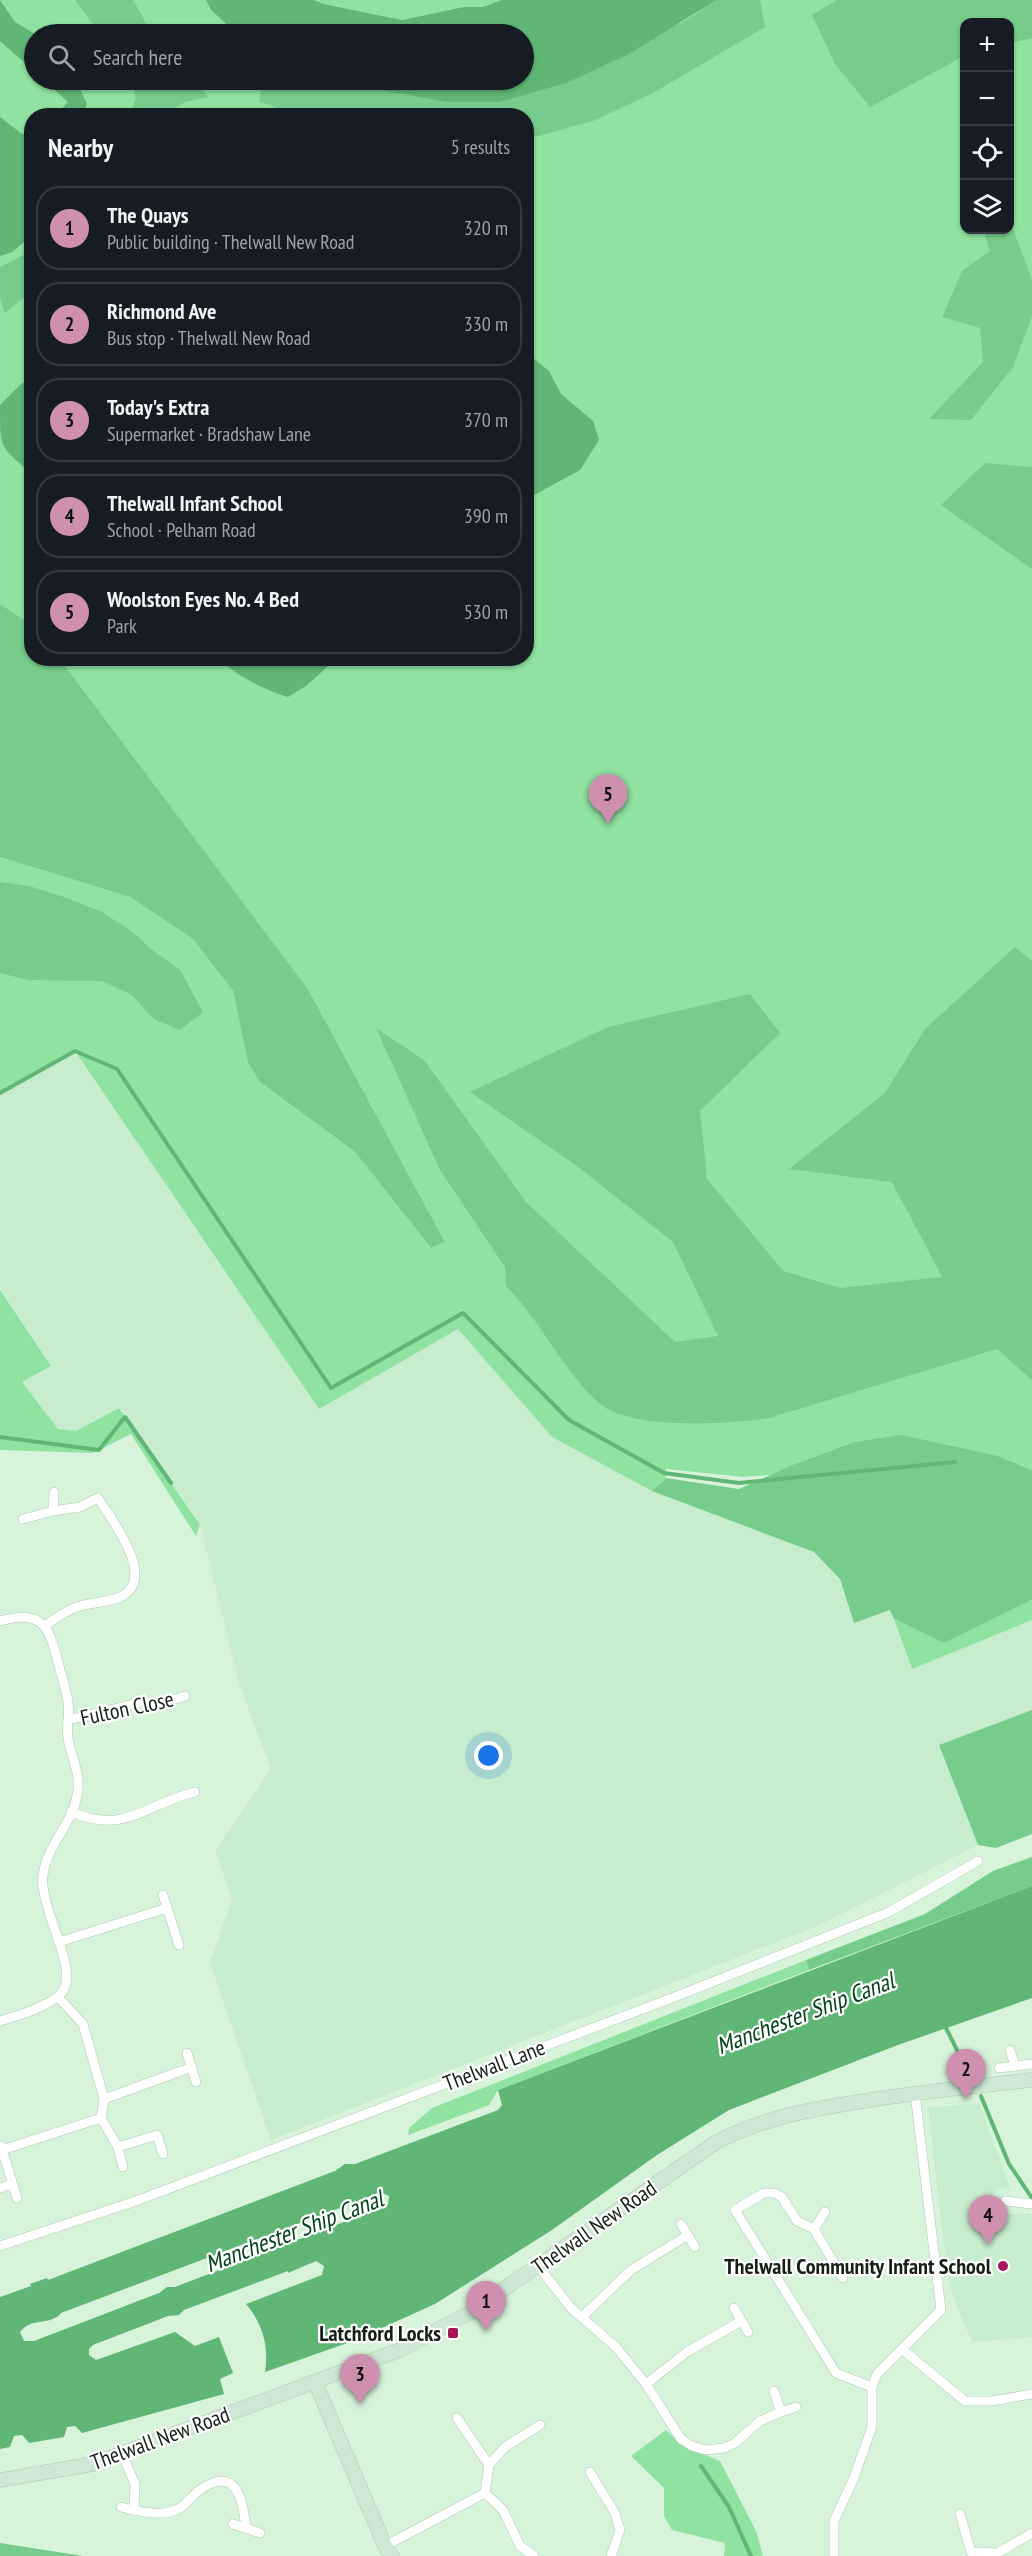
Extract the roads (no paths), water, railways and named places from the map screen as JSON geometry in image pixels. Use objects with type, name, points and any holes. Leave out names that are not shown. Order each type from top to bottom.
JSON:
[{"type":"main road","name":"Thelwall New Road","points":[[0,2480],[93,2464],[400,2350],[436,2333],[538,2266],[715,2143],[735,2132],[763,2122],[818,2109],[915,2093],[1032,2080]]},
{"type":"main road","points":[[315,2382],[389,2551]]},
{"type":"street","points":[[53,1511],[54,1492]]},
{"type":"street","points":[[23,1519],[80,1507],[98,1498],[132,1555],[136,1569],[133,1585],[123,1596],[77,1606],[45,1626]]},
{"type":"street","points":[[0,1621],[23,1616],[37,1620],[45,1626],[54,1647],[68,1702],[68,1737],[79,1783],[72,1812],[50,1852],[43,1874],[43,1895],[59,1942],[66,1973],[65,1988],[58,1997],[0,2021]]},
{"type":"street","name":"Fulton Close","points":[[68,1720],[142,1702],[166,1702],[185,1696]]},
{"type":"street","points":[[72,1812],[106,1822],[129,1819],[179,1796],[195,1792]]},
{"type":"street","name":"Thelwall Lane","points":[[0,2246],[136,2201],[672,1998],[889,1912],[978,1861]]},
{"type":"street","points":[[163,1895],[179,1945]]},
{"type":"street","points":[[59,1942],[167,1908]]},
{"type":"street","points":[[58,1997],[83,2024],[104,2099],[101,2118],[118,2147],[123,2167]]},
{"type":"street","points":[[1010,2050],[1015,2066]]},
{"type":"street","points":[[187,2053],[196,2082]]},
{"type":"street","points":[[999,2068],[1032,2064]]},
{"type":"street","points":[[104,2099],[192,2067]]},
{"type":"street","points":[[834,2556],[834,2521],[853,2480],[872,2427],[872,2386],[877,2374],[941,2310],[915,2093]]},
{"type":"street","points":[[17,2198],[1,2147],[101,2118]]},
{"type":"street","points":[[118,2147],[157,2135],[163,2154]]},
{"type":"street","points":[[0,2188],[12,2184]]},
{"type":"street","points":[[843,2278],[814,2229],[797,2221],[782,2197],[774,2193],[764,2193],[735,2210],[836,2373],[872,2386]]},
{"type":"street","points":[[1005,2201],[1029,2204]]},
{"type":"street","points":[[814,2229],[825,2212]]},
{"type":"street","points":[[681,2224],[695,2247]]},
{"type":"street","points":[[582,2317],[631,2270],[688,2235]]},
{"type":"street","points":[[538,2266],[560,2295],[616,2348],[646,2384],[681,2439],[692,2446],[705,2450],[724,2448],[735,2443],[760,2421],[795,2407]]},
{"type":"street","points":[[734,2308],[748,2332]]},
{"type":"street","points":[[646,2384],[687,2352],[741,2321]]},
{"type":"street","points":[[903,2350],[965,2401],[992,2401],[1032,2394]]},
{"type":"street","points":[[774,2391],[781,2412]]},
{"type":"street","points":[[457,2418],[489,2465]]},
{"type":"street","points":[[485,2493],[489,2465],[505,2447],[540,2425]]},
{"type":"street","points":[[122,2454],[135,2484],[134,2510]]},
{"type":"street","points":[[590,2472],[615,2513],[620,2530],[611,2556]]},
{"type":"street","points":[[120,2507],[165,2513],[176,2510],[200,2490],[221,2481],[232,2485],[239,2492],[243,2502],[246,2528]]},
{"type":"street","points":[[389,2551],[485,2493]]},
{"type":"street","points":[[485,2493],[503,2510],[520,2546],[534,2556]]},
{"type":"street","points":[[960,2514],[969,2554],[998,2553],[1032,2533]]},
{"type":"street","points":[[233,2524],[260,2533]]},
{"type":"water","points":[[0,0],[15,22],[24,27],[24,62],[0,41]]},
{"type":"water","points":[[206,0],[314,0],[402,20],[463,7],[482,7],[501,0],[717,0],[627,55],[566,83],[499,102],[449,102],[380,90],[534,90],[534,24],[226,24],[211,10]]},
{"type":"water","points":[[55,90],[81,90],[87,104],[86,108],[62,108],[68,102]]},
{"type":"water","points":[[0,117],[24,134],[24,242],[12,252],[0,256]]},
{"type":"water","points":[[534,359],[549,371],[561,394],[593,421],[599,440],[580,470],[534,495]]},
{"type":"water","points":[[24,382],[24,467],[4,446],[0,431],[0,405]]},
{"type":"water","points":[[228,666],[328,666],[306,686],[288,697],[251,682]]},
{"type":"water","name":"Manchester Ship Canal","points":[[1032,1886],[1032,1998],[898,2045],[729,2110],[657,2155],[552,2230],[435,2304],[353,2341],[265,2372],[266,2354],[261,2328],[246,2304],[322,2275],[324,2266],[316,2261],[184,2310],[179,2315],[168,2316],[93,2345],[89,2349],[89,2355],[96,2360],[175,2332],[195,2346],[219,2337],[233,2373],[220,2379],[224,2394],[82,2433],[75,2426],[67,2427],[64,2437],[29,2443],[22,2435],[14,2436],[10,2447],[0,2449],[0,2297],[335,2171],[345,2164],[355,2164],[498,2110],[502,2105],[498,2090]],"holes":[[[380,2192],[389,2196],[388,2205],[175,2287],[167,2287],[159,2293],[34,2341],[24,2341],[20,2332],[30,2325],[52,2319],[61,2313],[348,2205],[349,2207]]]},
{"type":"waterway","points":[[0,1093],[75,1051],[117,1069],[331,1388],[463,1313],[569,1420],[664,1473],[739,1483],[955,1462]]},
{"type":"waterway","points":[[0,1437],[99,1450],[125,1417],[171,1483]]},
{"type":"waterway","points":[[946,2028],[970,2076]]},
{"type":"waterway","points":[[981,2096],[1009,2164],[1032,2198]]},
{"type":"waterway","points":[[701,2466],[729,2507],[751,2556]]},
{"type":"place","name":"Woolston Eyes No. 4 Bed","points":[[608,824]]},
{"type":"place","name":"Richmond Ave","points":[[966,2099]]},
{"type":"place","name":"Thelwall Infant School","points":[[988,2245]]},
{"type":"place","name":"Thelwall Community Infant School","points":[[1003,2266]]},
{"type":"place","name":"The Quays","points":[[486,2331]]},
{"type":"place","name":"Latchford Locks","points":[[453,2333]]},
{"type":"place","name":"Today's Extra","points":[[360,2404]]}]
